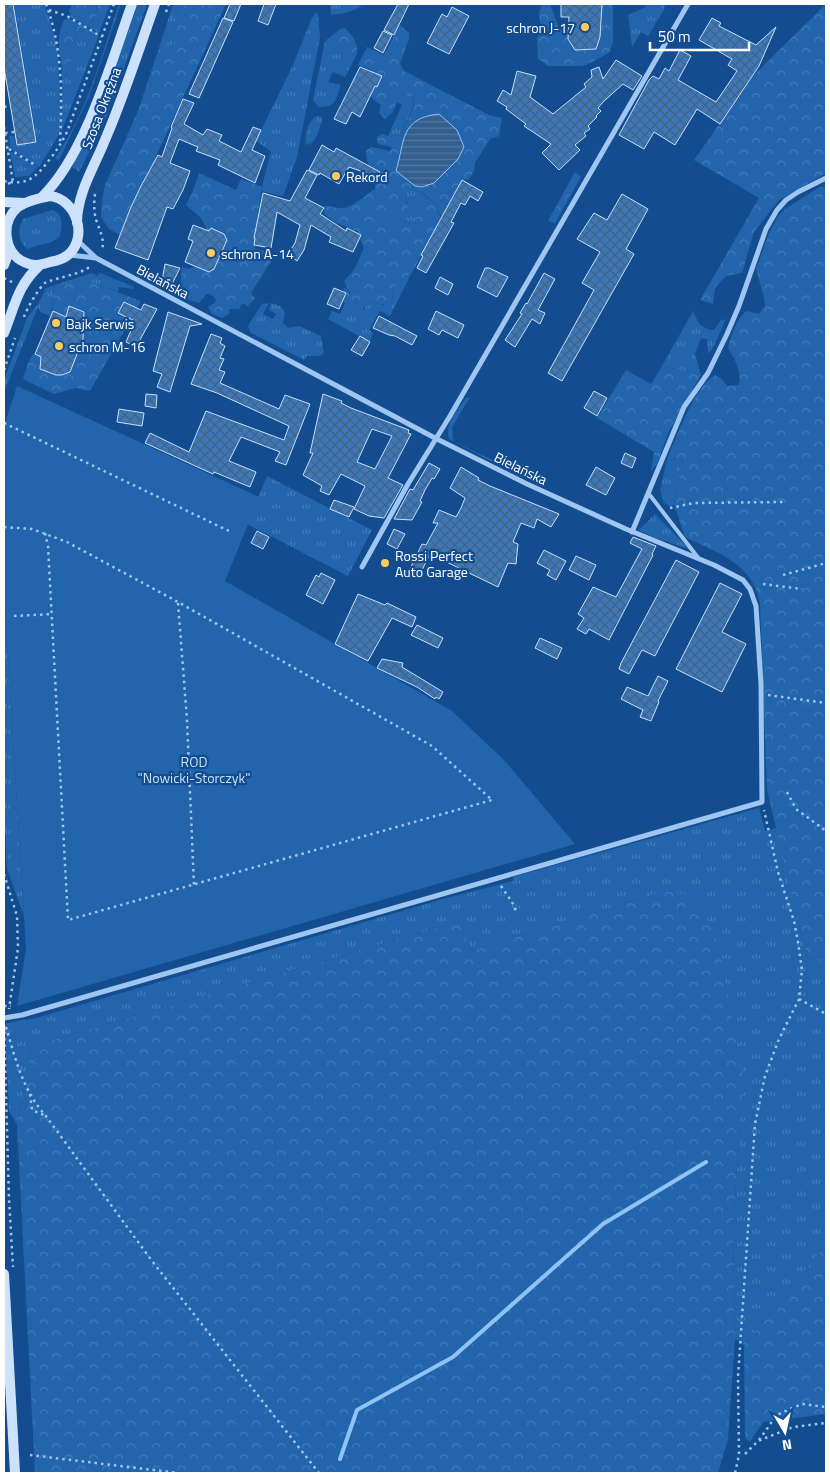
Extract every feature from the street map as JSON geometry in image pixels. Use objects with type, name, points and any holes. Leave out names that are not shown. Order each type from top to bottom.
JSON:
[{"type":"street","name":"Szosa Okrężna","points":[[42,197],[63,171],[81,137],[93,110],[132,4]]},
{"type":"street","name":"Szosa Okrężna","points":[[78,223],[78,202],[108,133],[155,4]]},
{"type":"street","points":[[362,567],[688,4]]},
{"type":"street","points":[[632,532],[684,407],[708,373],[728,334],[760,244],[770,222],[786,200],[826,178]]},
{"type":"street","points":[[55,196],[62,199],[73,211],[78,223],[77,240],[68,255],[34,266],[23,262],[15,256],[10,249],[5,229],[13,212],[24,204],[42,197],[55,196]]},
{"type":"street","points":[[4,202],[24,204]]},
{"type":"street","name":"Bielańska","points":[[77,240],[96,258],[435,438],[527,484],[632,532],[737,576],[745,582],[754,597],[756,606],[761,694],[762,802]]},
{"type":"street","points":[[4,265],[10,249]]},
{"type":"street","name":"Bielańska","points":[[68,255],[96,258]]},
{"type":"street","points":[[4,333],[19,291],[31,273],[44,264]]},
{"type":"street","points":[[4,1018],[22,1015],[762,802]]},
{"type":"street","points":[[4,1274],[16,1473]]},
{"type":"lane","points":[[649,494],[699,559]]},
{"type":"path","points":[[46,4],[61,63],[60,145]]},
{"type":"path","points":[[4,185],[29,180],[37,175],[60,145],[67,132],[114,4]]},
{"type":"path","points":[[49,10],[67,16],[102,37]]},
{"type":"path","points":[[4,107],[10,106]]},
{"type":"path","points":[[13,182],[4,130],[15,132]]},
{"type":"path","points":[[8,149],[35,165]]},
{"type":"path","points":[[4,180],[13,182]]},
{"type":"path","points":[[94,213],[96,192]]},
{"type":"path","points":[[4,278],[8,280]]},
{"type":"path","points":[[4,423],[228,531]]},
{"type":"path","points":[[662,510],[694,503],[783,502]]},
{"type":"path","points":[[4,528],[32,529],[44,533],[68,542],[178,602],[432,746],[492,800],[194,886],[68,920],[48,546],[44,533]]},
{"type":"path","points":[[783,575],[826,562]]},
{"type":"path","points":[[763,584],[802,589]]},
{"type":"path","points":[[178,602],[194,886]]},
{"type":"path","points":[[14,616],[52,614]]},
{"type":"path","points":[[761,694],[826,703]]},
{"type":"path","points":[[787,792],[796,809],[826,831]]},
{"type":"path","points":[[735,1473],[739,1455],[738,1377],[755,1124],[765,1076],[779,1040],[799,999],[802,970],[798,942],[778,872],[762,802]]},
{"type":"path","points":[[4,874],[17,916],[18,948],[10,1006],[4,1018],[9,1199],[13,1268]]},
{"type":"path","points":[[496,879],[512,902],[516,912]]},
{"type":"path","points":[[799,999],[826,1014]]},
{"type":"path","points":[[4,1006],[10,1006]]},
{"type":"path","points":[[4,1018],[23,1082],[36,1105],[46,1116],[152,1262],[319,1473]]},
{"type":"path","points":[[30,1092],[32,1110],[46,1116]]},
{"type":"path","points":[[745,1454],[780,1413],[802,1404],[826,1407]]},
{"type":"path","points":[[758,1441],[793,1427],[826,1424]]},
{"type":"path","points":[[30,1455],[178,1473]]},
{"type":"green space","points":[[14,4],[44,4],[58,52],[60,133],[39,167],[10,149],[9,136],[14,136],[16,145],[37,142]]},
{"type":"green space","points":[[72,4],[96,4],[96,16],[86,26],[71,17],[69,11]]},
{"type":"green space","points":[[96,4],[110,4],[99,33],[86,26],[92,22],[98,9]]},
{"type":"green space","points":[[119,4],[121,4],[89,97],[59,160],[55,158],[66,141],[85,103]]},
{"type":"green space","points":[[138,4],[147,4],[106,118],[79,172],[72,167],[96,119]]},
{"type":"green space","points":[[173,4],[178,4],[174,29],[178,44],[159,48]]},
{"type":"green space","points":[[178,4],[226,4],[120,235],[109,229],[101,217],[105,185],[138,111],[159,48],[177,43],[174,29]]},
{"type":"green space","points":[[330,4],[364,4],[349,12],[331,15]]},
{"type":"green space","points":[[542,4],[550,4],[558,26],[569,31],[571,4],[613,4],[613,43],[609,53],[586,65],[580,66],[548,66],[538,59],[537,38],[541,32],[539,13]]},
{"type":"green space","points":[[647,4],[665,4],[664,10],[648,36],[641,32],[632,47],[628,15],[644,8]]},
{"type":"green space","points":[[826,4],[826,173],[779,200],[754,232],[742,273],[726,276],[715,288],[713,304],[700,300],[759,198],[694,160],[754,75]]},
{"type":"green space","points":[[316,12],[318,15],[320,37],[297,157],[283,196],[261,191],[271,151],[256,141]]},
{"type":"green space","points":[[69,18],[85,26],[81,32],[77,33],[70,58],[72,65],[70,73],[62,76],[59,35],[64,20]]},
{"type":"green space","points":[[400,25],[409,33],[409,39],[400,63],[404,71],[489,115],[502,118],[499,136],[490,139],[475,163],[474,171],[469,179],[462,180],[443,209],[421,193],[412,190],[407,191],[405,196],[409,213],[404,219],[384,216],[389,221],[411,223],[411,232],[414,234],[417,226],[415,204],[416,200],[421,198],[433,205],[441,217],[414,269],[392,290],[393,301],[386,304],[372,302],[366,305],[357,316],[347,309],[351,296],[344,281],[354,270],[364,248],[357,231],[336,223],[324,214],[324,206],[348,207],[375,189],[376,178],[371,175],[366,151],[371,147],[390,151],[392,147],[378,144],[377,137],[382,134],[391,137],[400,134],[411,114],[414,104],[411,92],[400,94],[393,112],[385,119],[379,113],[381,105],[369,94],[367,85],[371,70],[358,65],[367,47],[384,55]]},
{"type":"green space","points":[[85,26],[99,35],[61,133],[62,76],[67,75],[72,65],[69,58],[77,32],[82,32]]},
{"type":"green space","points":[[345,28],[357,46],[357,54],[347,57],[325,41],[340,29]]},
{"type":"green space","points":[[325,41],[347,57],[357,54],[345,77],[333,72],[328,82],[341,85],[334,102],[329,106],[319,107],[313,100]]},
{"type":"green space","points":[[411,92],[413,98],[412,109],[400,134],[388,136],[402,105],[395,101],[400,94]]},
{"type":"green space","points":[[317,116],[321,117],[322,121],[317,136],[312,143],[306,145],[306,132],[309,124]]},
{"type":"green space","points":[[10,151],[38,167],[29,176],[15,177]]},
{"type":"green space","points":[[575,172],[581,177],[555,223],[548,221]]},
{"type":"green space","points":[[199,173],[236,190],[241,179],[262,187],[255,249],[265,251],[273,259],[251,293],[255,298],[248,306],[242,303],[239,309],[229,309],[230,313],[222,318],[212,314],[208,307],[216,302],[212,295],[206,294],[199,303],[179,297],[182,267],[190,269],[195,266],[209,233],[201,218],[186,205]]},
{"type":"green space","points":[[821,186],[826,188],[826,962],[807,958],[767,790],[760,603],[756,589],[750,578],[732,561],[685,537],[674,505],[682,460],[667,459],[693,401],[707,381],[715,375],[722,379],[727,386],[739,385],[739,370],[728,348],[734,328],[742,315],[746,311],[759,314],[765,306],[756,269],[769,233],[778,216],[785,209]]},
{"type":"green space","points":[[410,189],[418,191],[443,209],[449,199],[452,198],[442,217],[433,205],[414,205],[417,227],[414,234],[411,232],[411,223],[389,221],[384,216],[408,204],[405,196],[406,191]]},
{"type":"green space","points":[[52,210],[59,214],[60,217],[62,224],[60,236],[49,243],[27,249],[19,235],[23,219]]},
{"type":"green space","points":[[414,268],[390,316],[380,311],[369,330],[373,333],[370,342],[328,319],[332,311],[340,314],[345,303],[342,301],[346,293],[343,291],[345,287],[364,310],[366,305],[372,302],[383,305],[393,300],[392,290]]},
{"type":"green space","points":[[92,273],[97,276],[100,273],[134,287],[133,289],[119,287],[118,292],[87,281],[55,294],[50,316],[40,312],[38,307],[4,392],[4,380],[28,316],[38,304],[46,288]]},
{"type":"green space","points":[[69,281],[87,281],[141,301],[90,391],[76,388],[54,394],[23,379],[28,363],[35,353],[53,311],[54,291]]},
{"type":"green space","points":[[269,303],[263,314],[273,319],[276,314],[269,310],[271,303],[280,306],[285,312],[283,323],[288,328],[299,326],[321,336],[324,353],[319,356],[307,356],[304,360],[251,333],[248,326],[262,304]]},
{"type":"green space","points":[[693,311],[700,325],[714,330],[720,321],[726,319],[712,350],[708,353],[707,339],[701,338],[695,354],[701,375],[662,366]]},
{"type":"green space","points":[[662,366],[701,375],[669,431],[657,464],[651,471],[654,452],[597,418],[626,370],[651,384]]},
{"type":"green space","name":"ROD \"Nowicki-Storczyk\"","points":[[17,386],[259,497],[225,581],[452,711],[504,760],[575,844],[17,1006],[26,948],[4,591],[4,426]]},
{"type":"green space","points":[[470,397],[452,427],[453,441],[521,474],[530,468],[525,473],[522,475],[515,474],[449,439],[448,428],[453,417],[466,398]]},
{"type":"green space","points":[[667,459],[682,460],[674,505],[670,506],[663,502],[660,490]]},
{"type":"green space","points":[[267,476],[372,530],[348,576],[247,524]]},
{"type":"green space","points":[[655,514],[689,549],[655,538],[639,530]]},
{"type":"green space","points":[[4,591],[24,916],[7,869],[4,807]]},
{"type":"green space","points":[[759,808],[765,831],[777,828],[807,958],[826,962],[826,1244],[744,1345],[735,1339],[733,1225],[741,1112],[745,1087],[665,891],[471,951],[460,921],[32,1046],[17,1125],[9,1111],[5,1030],[7,1023],[36,1018],[443,899],[513,881],[513,877]]},
{"type":"green space","points":[[665,891],[698,897],[719,946],[745,1087],[741,1112],[733,1225],[735,1339],[728,1439],[718,1473],[35,1473],[17,1125],[32,1046],[460,921],[471,951]]},
{"type":"green space","points":[[826,1244],[826,1414],[763,1422],[750,1442],[745,1438],[744,1345]]},
{"type":"shaded area","points":[[439,114],[457,130],[464,147],[458,159],[434,183],[422,187],[415,186],[396,171],[403,141],[406,133],[417,120]]},
{"type":"building","points":[[4,4],[13,4],[36,142],[17,145],[4,67]]},
{"type":"building","points":[[230,4],[241,4],[234,21],[224,18]]},
{"type":"building","points":[[264,4],[276,4],[268,25],[258,21]]},
{"type":"building","points":[[398,4],[409,4],[394,35],[384,30]]},
{"type":"building","name":"schron J-17","points":[[561,4],[602,4],[600,37],[596,49],[575,50],[568,39],[569,17],[561,17]]},
{"type":"building","points":[[452,7],[469,16],[449,54],[427,43],[442,14],[447,17]]},
{"type":"building","points":[[223,18],[233,22],[199,98],[189,94]]},
{"type":"building","points":[[712,18],[721,23],[719,26],[756,45],[776,27],[759,66],[720,124],[697,109],[675,145],[654,132],[644,149],[619,135],[649,80],[653,76],[659,79],[665,68],[669,71],[680,50],[691,56],[678,80],[716,102],[737,71],[728,65],[732,59],[699,40]]},
{"type":"building","points":[[383,31],[392,35],[383,53],[374,48]]},
{"type":"building","points":[[616,60],[642,76],[633,90],[623,84],[603,102],[598,108],[601,111],[588,126],[590,129],[584,133],[586,136],[575,145],[580,150],[559,170],[542,153],[551,144],[524,126],[526,124],[506,109],[507,107],[497,101],[503,90],[511,95],[517,71],[536,76],[530,97],[553,114],[586,87],[584,84],[592,77],[591,70],[599,67],[603,79]]},
{"type":"building","points":[[360,67],[382,76],[360,117],[352,112],[346,124],[334,119]]},
{"type":"building","points":[[183,99],[194,103],[184,124],[203,135],[207,129],[222,135],[219,141],[241,152],[253,127],[261,130],[252,150],[265,156],[255,183],[218,165],[220,160],[196,151],[198,147],[179,139],[170,163],[190,171],[173,209],[167,207],[148,260],[115,248],[141,186],[158,155],[162,157],[171,127]]},
{"type":"building","points":[[322,145],[334,152],[336,148],[380,172],[378,177],[349,167],[339,184],[320,173],[319,175],[309,170]]},
{"type":"building","points":[[307,170],[317,175],[305,198],[324,208],[320,214],[346,231],[347,228],[361,235],[353,252],[329,242],[331,237],[311,225],[304,250],[297,261],[288,254],[295,243],[300,225],[277,212],[271,248],[254,245],[263,193],[290,201]]},
{"type":"building","points":[[462,180],[483,192],[478,201],[470,196],[465,205],[461,203],[451,222],[454,223],[426,273],[417,268],[423,256],[421,255]]},
{"type":"building","points":[[622,194],[648,209],[626,249],[634,254],[562,381],[548,373],[594,290],[582,283],[600,252],[577,239],[594,213],[607,220]]},
{"type":"building","points":[[193,225],[209,231],[211,228],[224,234],[227,240],[214,269],[209,272],[185,262],[193,241],[188,239]]},
{"type":"building","points":[[165,264],[180,268],[172,284],[162,281]]},
{"type":"building","points":[[485,268],[508,277],[497,297],[477,287]]},
{"type":"building","points":[[544,273],[555,279],[538,310],[545,313],[540,324],[532,319],[515,347],[505,340],[522,314],[520,313]]},
{"type":"building","points":[[440,277],[453,284],[448,295],[435,288]]},
{"type":"building","points":[[334,288],[346,293],[339,309],[327,304]]},
{"type":"building","points":[[124,302],[141,310],[144,304],[157,309],[136,347],[126,342],[135,321],[118,313]]},
{"type":"building","name":"schron M-16","points":[[69,306],[84,312],[83,339],[70,372],[56,375],[40,369],[41,357],[35,354],[53,311],[66,317]]},
{"type":"building","points":[[436,311],[464,325],[458,338],[442,330],[439,335],[428,329]]},
{"type":"building","points":[[168,312],[202,324],[190,326],[170,392],[157,387],[162,374],[153,371]]},
{"type":"building","points":[[379,316],[417,336],[412,345],[373,328]]},
{"type":"building","points":[[211,334],[222,338],[220,343],[225,346],[220,358],[224,359],[219,370],[225,372],[220,383],[279,409],[285,395],[310,404],[286,465],[275,461],[280,452],[241,437],[229,461],[256,472],[250,487],[214,472],[213,474],[145,443],[150,433],[189,452],[206,411],[284,440],[289,426],[217,393],[191,384]]},
{"type":"building","points":[[360,336],[370,342],[362,356],[351,350]]},
{"type":"building","points":[[594,391],[607,398],[597,416],[584,408]]},
{"type":"building","points":[[146,394],[157,395],[156,408],[145,406]]},
{"type":"building","points":[[323,394],[342,401],[341,403],[351,408],[409,430],[408,433],[411,434],[388,478],[403,485],[384,518],[369,516],[354,509],[365,486],[341,474],[329,495],[320,491],[322,486],[303,475],[313,453],[310,453]],"holes":[[[372,429],[392,436],[375,469],[357,462]]]},
{"type":"building","points":[[119,409],[144,413],[142,426],[117,422]]},
{"type":"building","points":[[625,453],[636,458],[632,468],[621,463]]},
{"type":"building","points":[[429,463],[440,469],[425,490],[420,501],[422,502],[412,520],[394,519],[410,489],[413,490]]},
{"type":"building","points":[[461,467],[479,478],[478,480],[490,486],[559,514],[551,527],[537,519],[534,528],[521,523],[513,542],[518,544],[516,564],[508,563],[498,587],[430,554],[418,578],[408,573],[422,544],[426,545],[438,523],[433,523],[439,510],[456,517],[461,508],[465,498],[450,488]]},
{"type":"building","points":[[596,467],[615,478],[606,495],[586,485]]},
{"type":"building","points":[[334,500],[354,507],[349,517],[330,509]]},
{"type":"building","points":[[394,529],[405,534],[397,549],[387,544]]},
{"type":"building","points":[[257,531],[269,537],[263,549],[251,543]]},
{"type":"building","points":[[633,537],[656,546],[653,555],[609,640],[589,629],[586,634],[577,629],[584,618],[578,614],[593,587],[616,597],[642,549],[630,543]]},
{"type":"building","points":[[544,550],[566,561],[556,580],[547,575],[550,570],[537,563]]},
{"type":"building","points":[[576,556],[596,565],[589,580],[569,570]]},
{"type":"building","points":[[676,560],[699,572],[655,656],[642,650],[629,674],[619,669],[621,663]]},
{"type":"building","points":[[321,573],[335,580],[323,604],[306,595],[316,575],[319,577]]},
{"type":"building","points":[[720,583],[742,594],[722,632],[746,644],[722,692],[676,669]]},
{"type":"building","points":[[358,594],[385,605],[387,603],[416,617],[412,627],[392,618],[368,661],[335,644]]},
{"type":"building","points":[[417,625],[443,638],[438,648],[411,635]]},
{"type":"building","points":[[540,638],[562,648],[557,659],[535,648]]},
{"type":"building","points":[[382,659],[403,663],[402,667],[443,692],[439,699],[436,697],[435,699],[417,687],[377,668]]},
{"type":"building","points":[[658,676],[668,681],[651,721],[640,717],[643,710],[621,699],[627,687],[648,696]]},
{"type":"waterway","points":[[340,1459],[357,1410],[453,1357],[603,1224],[706,1162]]},
{"type":"place","name":"schron J-17","points":[[585,27]]},
{"type":"place","name":"Rekord","points":[[336,176]]},
{"type":"place","name":"schron A-14","points":[[211,253]]},
{"type":"place","name":"Bajk Serwis","points":[[56,323]]},
{"type":"place","name":"schron M-16","points":[[59,346]]},
{"type":"place","name":"Rossi Perfect Auto Garage","points":[[385,563]]}]
